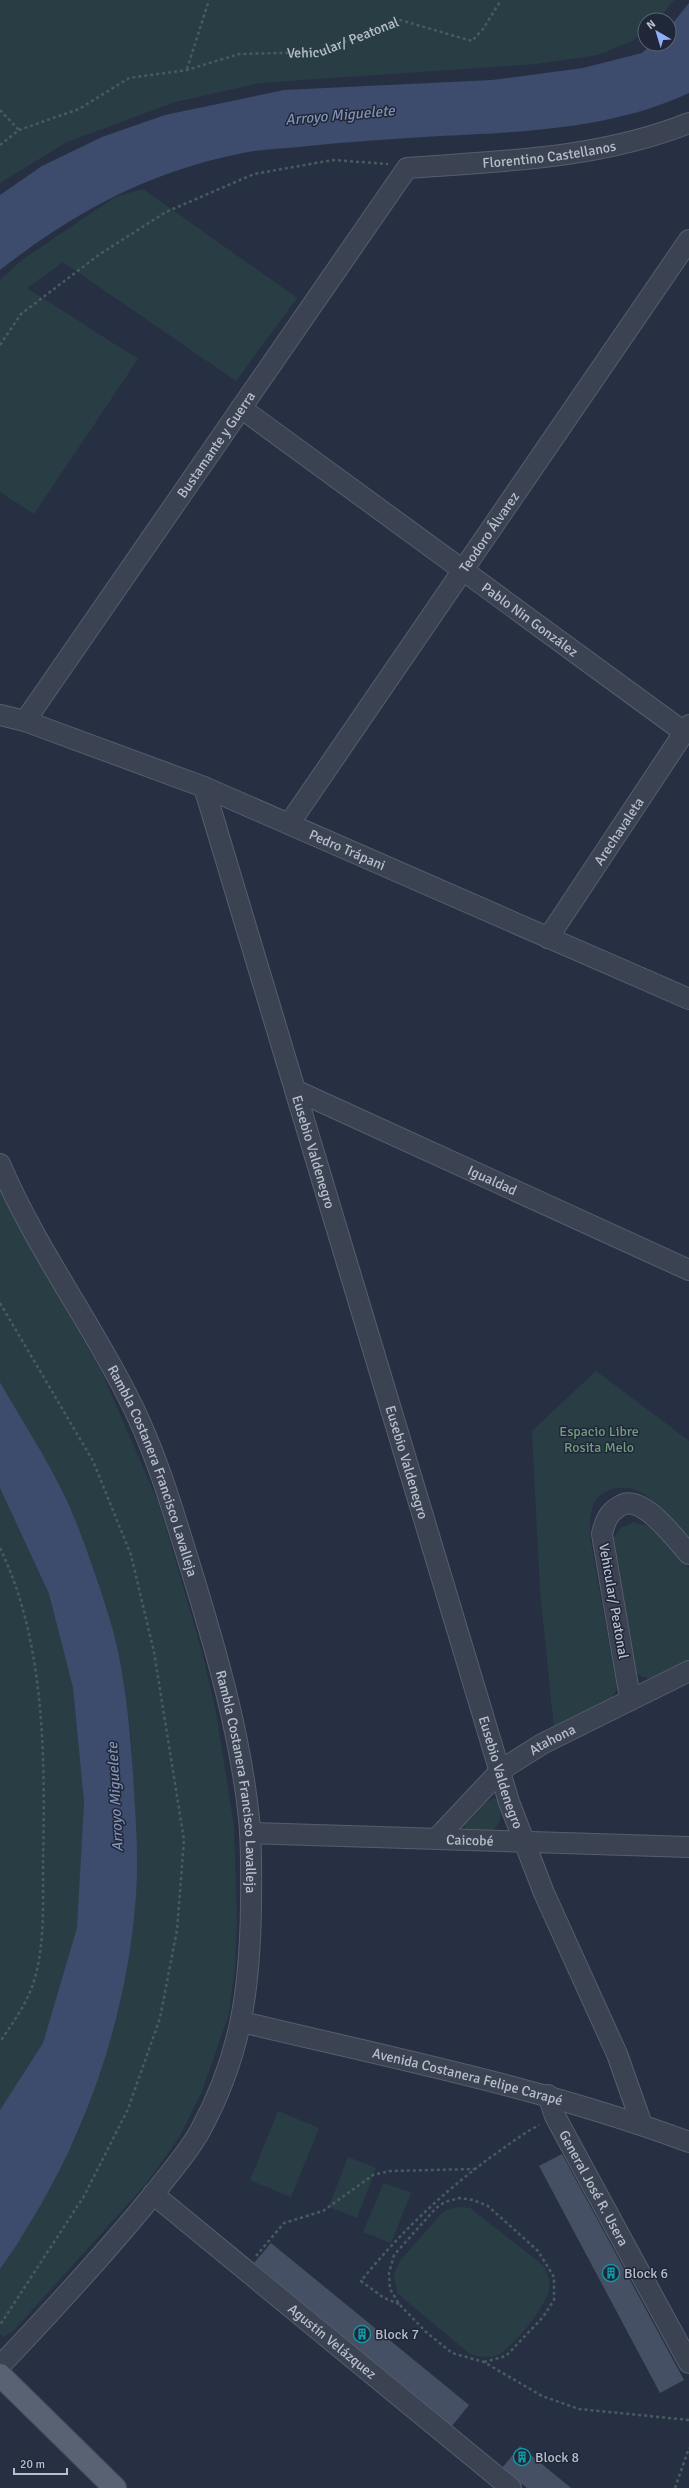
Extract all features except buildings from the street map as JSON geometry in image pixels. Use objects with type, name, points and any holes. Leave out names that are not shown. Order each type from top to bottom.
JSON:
[{"type":"main road","points":[[0,2375],[116,2488]]},
{"type":"street","name":"Florentino Castellanos","points":[[407,168],[553,158],[616,146],[671,130],[689,123]]},
{"type":"street","name":"Bustamante y Guerra","points":[[25,721],[407,168]]},
{"type":"street","name":"Teodoro Álvarez","points":[[289,824],[689,240]]},
{"type":"street","name":"Pablo Nin González","points":[[241,408],[463,570],[687,728]]},
{"type":"street","name":"Pedro Trápani","points":[[0,715],[25,721],[204,787],[689,1000]]},
{"type":"street","name":"Arechavaleta","points":[[548,938],[687,728]]},
{"type":"street","name":"Eusebio Valdenegro","points":[[204,787],[501,1770],[509,1802],[544,1893],[617,2054],[642,2125]]},
{"type":"street","name":"Igualdad","points":[[295,1090],[689,1270]]},
{"type":"street","name":"Rambla Costanera Francisco Lavalleja","points":[[0,1164],[27,1220],[127,1395],[167,1491],[219,1660],[231,1715],[250,1833],[251,1958],[242,2022],[230,2062],[198,2134],[154,2194],[76,2285],[0,2366]]},
{"type":"street","name":"Vehicular/ Peatonal","points":[[630,1698],[602,1534],[609,1513],[625,1503],[636,1504],[646,1509],[689,1554]]},
{"type":"street","name":"Atahona","points":[[437,1838],[501,1770],[542,1744],[630,1698],[689,1671]]},
{"type":"street","name":"Caicobé","points":[[250,1833],[689,1847]]},
{"type":"street","name":"Avenida Costanera Felipe Carapé","points":[[242,2022],[548,2095],[642,2125],[689,2142]]},
{"type":"street","name":"General José R. Usera","points":[[548,2095],[555,2116],[689,2363]]},
{"type":"street","name":"Agustín Velázquez","points":[[154,2194],[511,2488]]},
{"type":"path","points":[[187,70],[209,0]]},
{"type":"path","name":"Vehicular/ Peatonal","points":[[0,146],[19,130],[79,109],[129,78],[187,70],[239,54],[319,52],[400,20],[472,40],[483,29],[501,0]]},
{"type":"path","points":[[0,110],[19,130]]},
{"type":"path","points":[[0,345],[21,314],[100,254],[166,212],[254,174],[333,160],[379,162],[407,168]]},
{"type":"path","points":[[0,1303],[93,1461],[131,1555],[154,1652],[184,1840],[177,1930],[160,2018],[128,2109],[84,2196],[0,2325]]},
{"type":"path","points":[[0,1548],[13,1576],[23,1604],[32,1650],[45,1765],[41,1953],[26,2004],[0,2042]]},
{"type":"path","points":[[399,2304],[384,2298],[361,2281],[388,2248],[424,2212],[476,2169],[526,2132],[555,2116]]},
{"type":"path","points":[[246,2269],[284,2223],[323,2211],[373,2175],[390,2171],[476,2169]]},
{"type":"path","points":[[484,2362],[506,2356],[543,2317],[554,2300],[556,2288],[554,2277],[538,2251],[488,2206],[473,2200],[459,2198],[445,2202],[436,2208],[394,2255],[389,2274],[390,2290],[399,2304],[426,2332],[452,2353],[484,2362],[542,2396],[580,2408],[689,2420]]},
{"type":"path","points":[[675,2488],[689,2448]]},
{"type":"green space","points":[[0,0],[674,0],[664,12],[637,12],[637,37],[632,41],[598,55],[536,64],[260,83],[175,102],[67,142],[0,183]]},
{"type":"green space","points":[[143,189],[297,298],[236,381],[63,262],[27,288],[138,359],[34,514],[0,492],[0,280],[22,260],[115,197]]},
{"type":"green space","points":[[0,1185],[37,1257],[102,1373],[159,1504],[202,1652],[216,1712],[234,1827],[237,1922],[235,1967],[229,2014],[202,2091],[180,2136],[146,2184],[13,2331],[3,2337],[0,2334],[0,2269],[10,2256],[51,2187],[80,2128],[100,2074],[118,2012],[129,1953],[136,1893],[135,1812],[131,1737],[123,1678],[109,1615],[88,1553],[47,1465],[0,1382]]},
{"type":"green space","name":"Espacio Libre Rosita Melo","points":[[596,1371],[689,1441],[689,1543],[648,1497],[636,1490],[629,1488],[615,1488],[608,1490],[602,1493],[594,1502],[591,1512],[590,1537],[617,1689],[611,1699],[554,1728],[540,1590],[532,1431]]},
{"type":"green space","points":[[0,1488],[49,1594],[73,1688],[84,1802],[78,1928],[43,2043],[0,2110]]},
{"type":"green space","points":[[634,1522],[653,1528],[689,1568],[689,1661],[667,1673],[652,1678],[638,1675],[632,1669],[612,1540],[621,1528]]},
{"type":"green space","points":[[494,1798],[498,1800],[501,1812],[499,1823],[496,1827],[493,1830],[466,1830],[464,1825],[487,1802]]},
{"type":"green space","points":[[278,2111],[319,2128],[291,2197],[250,2180]]},
{"type":"green space","points":[[348,2157],[376,2168],[357,2218],[329,2207]]},
{"type":"green space","points":[[384,2183],[411,2193],[391,2243],[363,2232]]},
{"type":"green space","points":[[459,2207],[470,2208],[544,2266],[548,2278],[549,2290],[535,2317],[510,2346],[492,2357],[470,2354],[397,2293],[394,2274],[400,2261],[440,2215],[449,2209]]},
{"type":"water","name":"Arroyo Miguelete","points":[[689,3],[689,93],[660,105],[598,121],[535,130],[369,141],[264,150],[208,161],[176,171],[114,196],[57,230],[0,270],[0,195],[42,166],[102,137],[165,115],[284,90],[492,80],[583,68],[643,52],[677,52],[677,18]]},
{"type":"water","name":"Arroyo Miguelete","points":[[0,1382],[60,1486],[67,1501],[89,1556],[114,1632],[122,1671],[130,1732],[136,1818],[137,1864],[132,1937],[125,1978],[116,2020],[91,2100],[75,2139],[56,2176],[36,2213],[0,2269],[0,2110],[43,2043],[77,1928],[84,1802],[73,1688],[49,1594],[0,1488]]},
{"type":"place","name":"Block 6","points":[[611,2273]]},
{"type":"place","name":"Block 7","points":[[362,2334]]},
{"type":"place","name":"Block 8","points":[[522,2457]]}]
